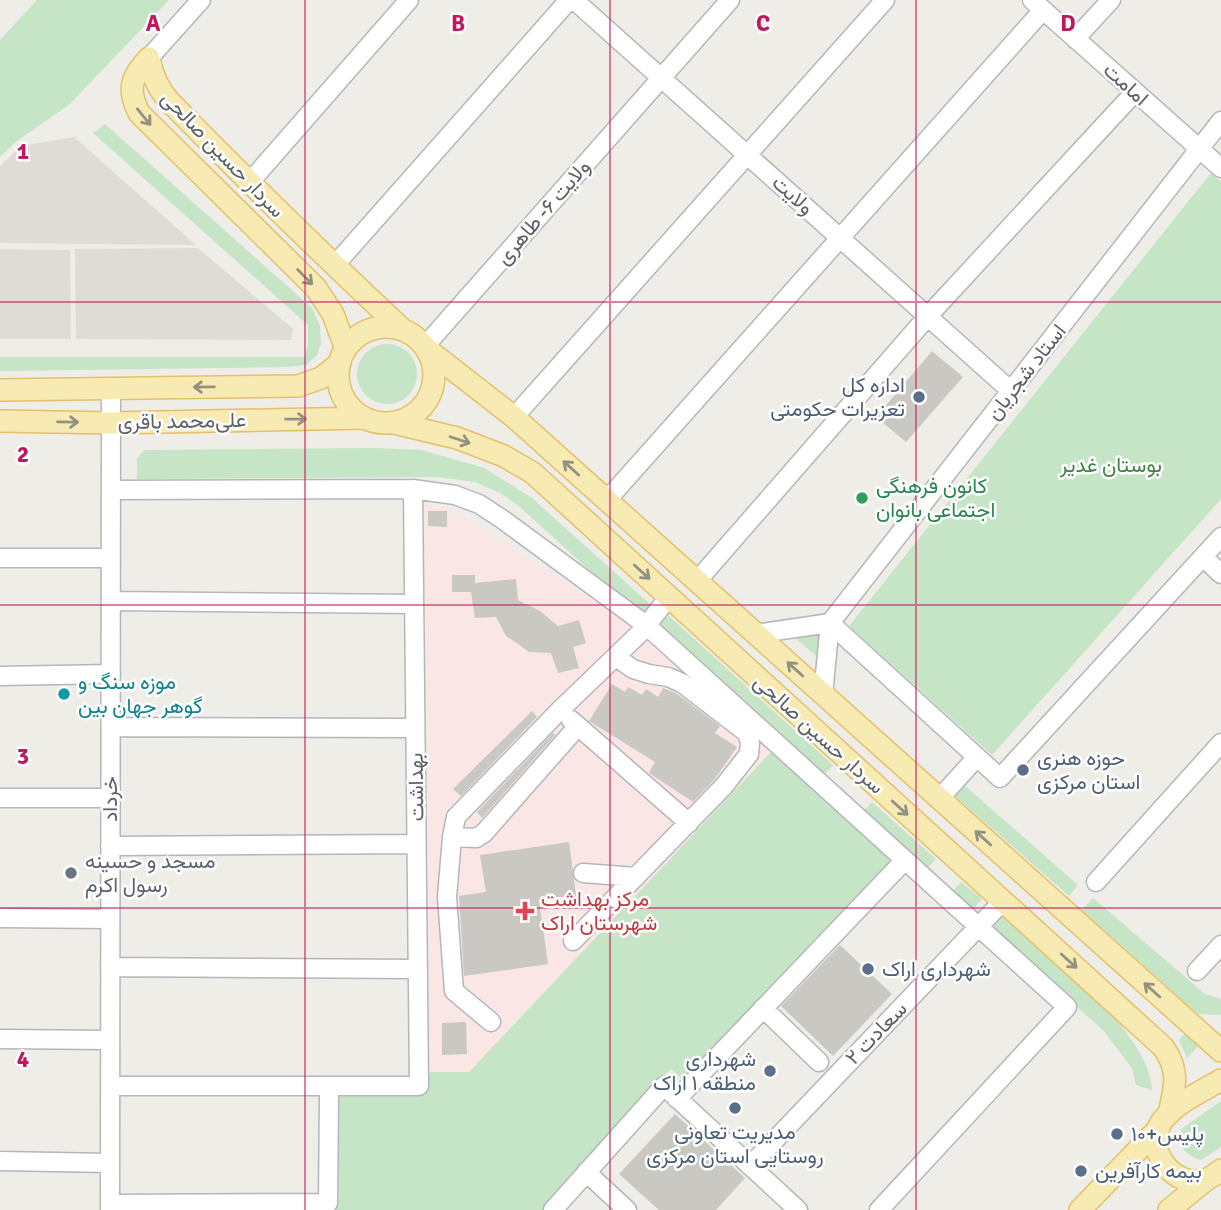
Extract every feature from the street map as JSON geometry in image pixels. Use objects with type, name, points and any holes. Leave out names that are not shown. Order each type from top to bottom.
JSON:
[{"type":"main road","name":"سردار حسین صالحی","points":[[149,58],[153,77],[163,94],[249,183],[403,330]]},
{"type":"main road","name":"سردار حسین صالحی","points":[[149,58],[139,69],[131,87],[139,113],[316,288],[333,314],[343,356]]},
{"type":"main road","points":[[391,327],[403,330],[426,348],[434,365],[430,396],[422,408],[409,418],[394,423],[378,423],[363,418],[351,408],[342,394],[338,379],[343,356],[355,339],[366,332],[391,327]]},
{"type":"main road","name":"سردار حسین صالحی","points":[[426,348],[513,417],[607,500],[1221,1051]]},
{"type":"main road","name":"علی‌محمد باقری","points":[[0,390],[298,386],[321,378],[343,356]]},
{"type":"main road","name":"علی‌محمد باقری","points":[[0,421],[111,423],[363,418]]},
{"type":"main road","name":"سردار حسین صالحی","points":[[394,423],[457,438],[504,456],[533,473],[1163,1046],[1173,1063],[1175,1086],[1156,1139],[1157,1149],[1161,1159],[1175,1175],[1197,1181],[1214,1175]]},
{"type":"main road","points":[[1149,1034],[1161,1035],[1170,1030],[1175,1022],[1176,1011]]},
{"type":"main road","points":[[1080,1210],[1164,1121],[1186,1101],[1221,1080]]},
{"type":"main road","points":[[1169,1210],[1214,1175]]},
{"type":"street","points":[[149,58],[201,0]]},
{"type":"street","points":[[249,183],[408,0]]},
{"type":"street","points":[[334,266],[572,0]]},
{"type":"street","name":"ولایت","points":[[572,0],[1011,391]]},
{"type":"street","name":"ولایت ۶- طاهری","points":[[426,348],[730,0]]},
{"type":"street","points":[[513,417],[885,0]]},
{"type":"street","points":[[1075,39],[1111,0]]},
{"type":"street","points":[[607,500],[839,237],[1037,5]]},
{"type":"street","name":"امامت","points":[[1037,5],[1221,168]]},
{"type":"street","points":[[697,581],[928,316],[1135,92]]},
{"type":"street","name":"استاد شجریان","points":[[830,623],[1221,121]]},
{"type":"street","name":"خرداد","points":[[110,1207],[111,388]]},
{"type":"street","points":[[111,490],[413,489],[455,495],[479,504],[646,625],[1067,1007],[879,1210]]},
{"type":"street","name":"بهداشت","points":[[110,1086],[419,1086],[413,489]]},
{"type":"street","points":[[830,623],[1000,778],[1221,537]]},
{"type":"street","points":[[1203,557],[1221,574]]},
{"type":"street","points":[[0,558],[111,558]]},
{"type":"street","points":[[491,1022],[454,991],[447,897],[456,817],[560,710],[616,657],[669,597]]},
{"type":"street","points":[[111,601],[414,604]]},
{"type":"street","points":[[755,634],[830,623]]},
{"type":"street","points":[[823,695],[830,623]]},
{"type":"street","points":[[573,941],[724,786],[749,754],[747,733],[682,683],[634,669],[616,657]]},
{"type":"street","points":[[0,676],[111,674]]},
{"type":"street","points":[[560,710],[689,823]]},
{"type":"street","points":[[452,837],[476,838],[484,833],[578,726]]},
{"type":"street","points":[[111,727],[415,728]]},
{"type":"street","points":[[1096,882],[1221,743]]},
{"type":"street","points":[[939,799],[977,757]]},
{"type":"street","points":[[0,798],[110,798]]},
{"type":"street","points":[[110,846],[416,844]]},
{"type":"street","points":[[677,1099],[904,861]]},
{"type":"street","points":[[583,873],[636,877]]},
{"type":"street","name":"سعادت ۲","points":[[750,1166],[1003,901]]},
{"type":"street","points":[[0,918],[110,919]]},
{"type":"street","points":[[1197,971],[1221,944]]},
{"type":"street","points":[[110,967],[418,969]]},
{"type":"street","points":[[763,1009],[819,1062]]},
{"type":"street","points":[[0,1039],[110,1040]]},
{"type":"street","points":[[553,1210],[663,1086],[798,1210]]},
{"type":"street","points":[[110,1207],[328,1203],[329,1096]]},
{"type":"street","points":[[0,1161],[110,1163]]},
{"type":"street","points":[[586,1172],[627,1210]]},
{"type":"shaded area","points":[[74,137],[196,245],[0,243],[0,166],[21,146]]},
{"type":"shaded area","points":[[198,248],[293,329],[291,340],[76,339],[75,249]]},
{"type":"shaded area","points":[[0,249],[70,250],[71,339],[0,339]]},
{"type":"shaded area","name":"مرکز بهداشت شهرستان اراک","points":[[425,504],[450,509],[642,631],[773,750],[469,1072],[430,1072]]},
{"type":"green space","points":[[37,0],[169,0],[70,104],[17,141],[0,157],[0,40]]},
{"type":"green space","points":[[105,124],[312,308],[320,326],[321,344],[317,355],[306,365],[0,371],[0,357],[304,357],[308,345],[308,325],[93,133]]},
{"type":"green space","name":"بوستان غدیر","points":[[1211,173],[1221,182],[1221,499],[992,755],[849,626]]},
{"type":"green space","points":[[381,344],[393,344],[409,352],[415,362],[415,386],[409,396],[393,404],[381,404],[365,396],[357,380],[357,368],[365,352]]},
{"type":"green space","points":[[145,450],[422,450],[484,468],[532,498],[650,604],[642,618],[519,506],[500,493],[475,482],[437,477],[137,479],[137,458]]},
{"type":"green space","points":[[669,616],[833,765],[822,777],[655,624]]},
{"type":"green space","points":[[822,632],[819,658],[796,639]]},
{"type":"green space","points":[[773,750],[896,862],[686,1083],[671,1069],[544,1210],[331,1210],[339,1203],[337,1096],[425,1096],[430,1072],[469,1072]]},
{"type":"green space","points":[[963,784],[1078,885],[1069,896],[953,794]]},
{"type":"green space","points":[[872,802],[936,859],[925,871],[860,815]]},
{"type":"green space","points":[[961,882],[982,899],[972,910],[951,893]]},
{"type":"green space","points":[[1093,898],[1205,994],[1221,999],[1221,1015],[1198,1014],[1082,910]]},
{"type":"green space","points":[[999,913],[1115,1018],[1144,1061],[1152,1090],[1136,1085],[1132,1068],[1103,1030],[986,927]]},
{"type":"green space","points":[[1187,1031],[1200,1044],[1187,1058],[1179,1040]]},
{"type":"green space","points":[[1221,1101],[1221,1147],[1201,1160],[1190,1156],[1180,1141],[1181,1129]]},
{"type":"building","name":"اداره کل تعزیرات حکومتی","points":[[932,351],[963,377],[906,442],[876,417]]},
{"type":"building","points":[[428,511],[447,511],[447,527],[428,526]]},
{"type":"building","points":[[452,575],[475,575],[475,583],[516,579],[518,600],[540,611],[558,626],[579,620],[586,643],[573,647],[579,668],[558,673],[551,653],[529,652],[506,636],[496,617],[475,618],[471,592],[452,592]]},
{"type":"building","points":[[612,684],[625,692],[628,687],[642,695],[646,689],[658,697],[663,688],[676,693],[720,726],[715,733],[737,747],[715,779],[693,802],[649,773],[655,762],[589,721]]},
{"type":"building","points":[[532,711],[537,717],[461,796],[453,789]]},
{"type":"building","points":[[553,733],[555,735],[482,818],[477,812]]},
{"type":"building","points":[[569,842],[576,895],[539,900],[548,964],[464,976],[459,896],[486,892],[480,855]]},
{"type":"building","points":[[840,945],[892,994],[833,1056],[781,1006]]},
{"type":"building","points":[[466,1022],[467,1054],[442,1055],[442,1023]]},
{"type":"building","points":[[675,1114],[745,1178],[716,1210],[659,1210],[619,1174]]},
{"type":"place","name":"اداره کل تعزیرات حکومتی","points":[[919,397]]},
{"type":"place","name":"کانون فرهنگی اجتماعی بانوان","points":[[862,498]]},
{"type":"place","name":"موزه سنگ و گوهر جهان بین","points":[[64,694]]},
{"type":"place","name":"حوزه هنری استان مرکزی","points":[[1023,770]]},
{"type":"place","name":"مسجد و حسینه رسول اکرم","points":[[71,873]]},
{"type":"place","name":"مرکز بهداشت شهرستان اراک","points":[[525,911]]},
{"type":"place","name":"شهرداری اراک","points":[[868,969]]},
{"type":"place","name":"شهرداری منطقه ۱ اراک","points":[[770,1071]]},
{"type":"place","name":"مدیریت تعاونی روستایی استان مرکزی","points":[[735,1108]]},
{"type":"place","name":"پلیس+۱۰","points":[[1117,1134]]},
{"type":"place","name":"بیمه کارآفرین","points":[[1081,1171]]}]
